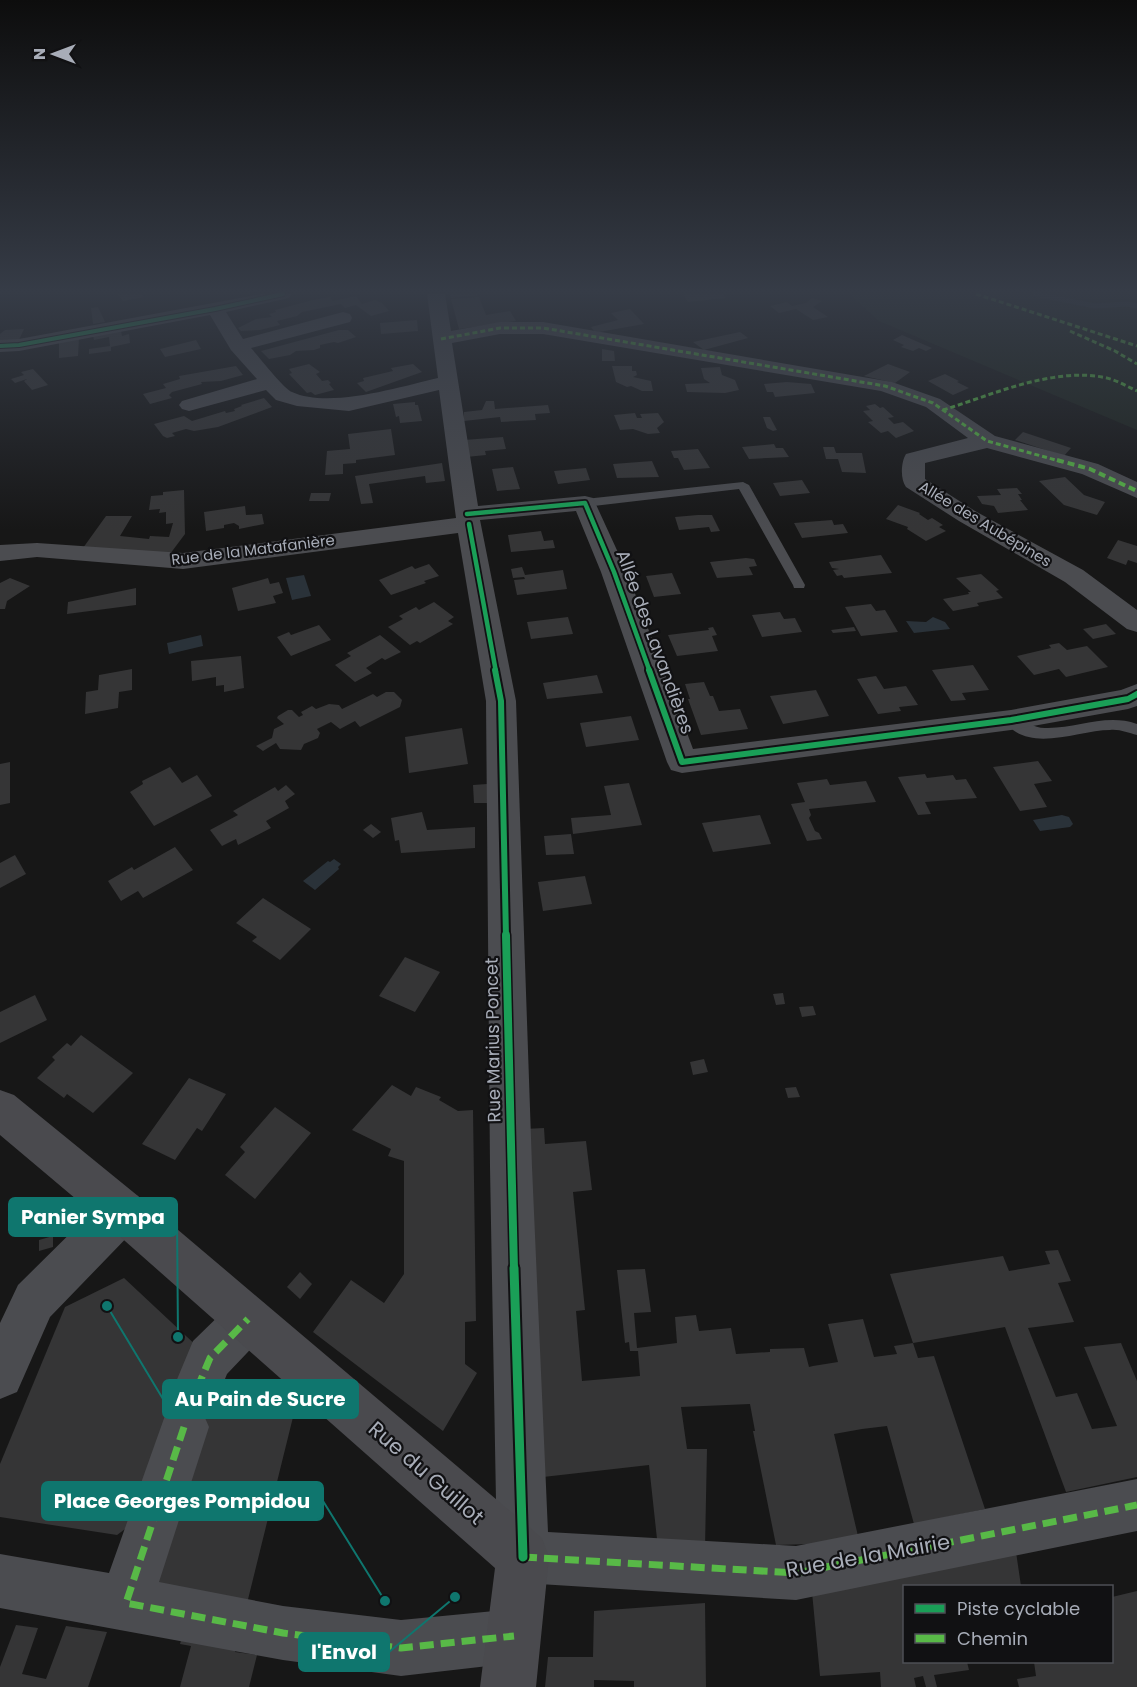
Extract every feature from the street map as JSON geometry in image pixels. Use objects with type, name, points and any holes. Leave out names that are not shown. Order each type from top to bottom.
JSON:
[{"type":"street","points":[[263,373],[283,396],[328,406],[367,402],[449,382]]},
{"type":"street","name":"Rue Marius Poncet","points":[[447,373],[468,519],[501,701],[511,1167],[523,1557]]},
{"type":"street","points":[[807,373],[885,386],[933,403],[987,441],[1090,469],[1137,491]]},
{"type":"street","points":[[189,405],[271,382]]},
{"type":"street","name":"Allée des Aubépines","points":[[987,441],[914,459],[914,482],[967,516],[1074,576],[1137,623]]},
{"type":"street","points":[[468,519],[585,503]]},
{"type":"street","name":"Allée des Lavandières","points":[[585,503],[614,572],[682,762],[1011,720]]},
{"type":"street","name":"Rue de la Matafanière","points":[[0,553],[37,550],[183,561],[468,519]]},
{"type":"street","points":[[1011,720],[1128,699],[1137,694]]},
{"type":"street","name":"Rue du Guillot","points":[[0,1109],[123,1211],[523,1557]]},
{"type":"street","points":[[0,1375],[34,1301],[123,1211]]},
{"type":"street","points":[[126,1603],[210,1358],[248,1319]]},
{"type":"street","name":"Rue de la Mairie","points":[[523,1557],[796,1573],[1137,1505]]},
{"type":"street","points":[[0,1581],[283,1633],[511,1661],[523,1557]]},
{"type":"lane","points":[[585,503],[743,485],[799,585]]},
{"type":"lane","points":[[1011,720],[1022,729],[1035,733],[1053,734],[1117,723],[1137,730]]},
{"type":"shaded area","points":[[1001,373],[1137,373],[1137,430]]},
{"type":"shaded area","points":[[304,575],[311,596],[292,600],[286,578]]},
{"type":"shaded area","points":[[933,617],[945,622],[950,629],[914,633],[906,621],[926,622]]},
{"type":"shaded area","points":[[201,635],[203,646],[169,654],[167,643]]},
{"type":"shaded area","points":[[1062,815],[1069,817],[1073,824],[1070,827],[1040,831],[1033,820]]},
{"type":"shaded area","points":[[334,859],[341,864],[339,869],[315,890],[303,881],[328,861]]},
{"type":"building","points":[[22,373],[36,373],[48,385],[32,390],[24,381],[27,379],[15,383],[11,379],[24,375]]},
{"type":"building","points":[[198,373],[241,373],[243,375],[221,381],[201,382],[202,384],[172,392],[169,395],[172,398],[150,404],[143,394],[166,388],[163,384],[180,379],[179,376]]},
{"type":"building","points":[[319,373],[316,374],[322,381],[328,380],[334,390],[315,395],[311,392],[307,393],[289,374]]},
{"type":"building","points":[[386,373],[420,373],[366,392],[357,383],[364,381],[363,378]]},
{"type":"building","points":[[614,373],[636,373],[637,375],[633,377],[651,381],[653,391],[642,391],[616,382]]},
{"type":"building","points":[[702,373],[721,373],[735,380],[739,390],[725,393],[687,392],[685,384],[710,383],[704,379]]},
{"type":"building","points":[[871,373],[909,373],[895,383],[864,376]]},
{"type":"building","points":[[945,374],[969,388],[953,395],[928,381]]},
{"type":"building","points":[[787,382],[811,384],[815,393],[775,397],[773,392],[767,392],[764,384]]},
{"type":"building","points":[[264,398],[272,407],[218,427],[194,431],[186,429],[172,433],[175,436],[167,438],[154,424],[184,416],[192,421],[225,411],[226,413],[235,411],[234,409],[241,405]]},
{"type":"building","points":[[486,401],[494,401],[495,409],[548,405],[550,413],[535,414],[536,420],[501,422],[500,417],[464,421],[464,412],[482,410]]},
{"type":"building","points":[[415,402],[422,421],[400,423],[393,404]]},
{"type":"building","points":[[875,404],[880,408],[883,407],[894,417],[888,418],[894,424],[903,422],[914,431],[896,438],[888,431],[881,433],[868,422],[873,421],[863,411],[870,410],[866,406]]},
{"type":"building","points":[[635,413],[637,418],[642,418],[640,414],[658,413],[664,422],[657,428],[660,433],[648,434],[633,429],[620,430],[614,415]]},
{"type":"building","points":[[763,417],[770,417],[777,430],[767,428]]},
{"type":"building","points":[[391,429],[395,455],[356,460],[356,463],[343,464],[343,474],[325,475],[327,451],[350,449],[348,434]]},
{"type":"building","points":[[1023,432],[1071,448],[1064,456],[1015,440]]},
{"type":"building","points":[[503,437],[506,449],[485,451],[486,455],[466,457],[464,440]]},
{"type":"building","points":[[774,444],[776,448],[783,448],[789,457],[749,459],[742,447]]},
{"type":"building","points":[[823,447],[834,447],[836,453],[862,453],[866,473],[842,472],[838,459],[826,459]]},
{"type":"building","points":[[698,449],[710,468],[684,470],[678,458],[674,458],[671,451]]},
{"type":"building","points":[[652,461],[659,477],[617,478],[613,464]]},
{"type":"building","points":[[442,463],[445,481],[426,483],[425,476],[369,484],[373,503],[361,504],[355,476]]},
{"type":"building","points":[[513,467],[520,489],[497,491],[492,469]]},
{"type":"building","points":[[586,468],[590,480],[558,484],[554,471]]},
{"type":"building","points":[[1065,477],[1084,495],[1105,502],[1097,515],[1064,505],[1039,481]]},
{"type":"building","points":[[802,480],[810,493],[780,496],[773,483]]},
{"type":"building","points":[[1017,488],[1022,494],[1018,494],[1022,500],[1020,500],[1028,510],[998,513],[994,506],[982,504],[977,496],[1001,495],[997,489]]},
{"type":"building","points":[[184,490],[185,534],[170,554],[83,548],[106,516],[132,516],[120,536],[149,539],[150,536],[169,537],[173,523],[166,524],[166,512],[159,513],[160,509],[149,510],[151,496]]},
{"type":"building","points":[[311,493],[331,493],[329,501],[309,501]]},
{"type":"building","points":[[898,505],[920,513],[928,520],[932,518],[943,525],[939,527],[946,531],[926,541],[907,529],[908,527],[886,519]]},
{"type":"building","points":[[245,506],[246,515],[262,514],[264,524],[239,529],[239,526],[234,523],[224,525],[224,528],[206,531],[204,512]]},
{"type":"building","points":[[712,515],[720,531],[711,532],[709,527],[679,530],[675,517]]},
{"type":"building","points":[[832,520],[834,525],[843,524],[848,533],[802,538],[794,523]]},
{"type":"building","points":[[541,531],[544,541],[553,540],[555,548],[511,552],[508,535]]},
{"type":"building","points":[[1118,540],[1137,546],[1137,563],[1128,560],[1126,565],[1107,558]]},
{"type":"building","points":[[881,555],[892,573],[844,578],[842,575],[837,576],[833,570],[839,569],[832,568],[829,562]]},
{"type":"building","points":[[754,559],[757,566],[749,567],[753,575],[717,578],[710,562]]},
{"type":"building","points":[[429,564],[439,576],[391,595],[379,580],[412,566],[415,569]]},
{"type":"building","points":[[522,567],[525,575],[563,570],[567,589],[517,595],[514,580],[525,579],[524,577],[513,578],[511,569]]},
{"type":"building","points":[[672,573],[681,594],[654,597],[646,576]]},
{"type":"building","points":[[981,574],[999,590],[996,591],[1003,598],[953,611],[943,599],[971,592],[956,578]]},
{"type":"building","points":[[10,578],[30,586],[7,601],[5,609],[0,609],[0,583]]},
{"type":"building","points":[[268,578],[270,584],[279,582],[283,593],[273,596],[276,603],[238,611],[232,588]]},
{"type":"building","points":[[136,588],[136,605],[67,614],[68,602]]},
{"type":"building","points":[[434,602],[454,617],[448,621],[453,624],[420,643],[417,641],[410,645],[388,627],[403,619],[399,616],[416,607],[419,610]]},
{"type":"building","points":[[871,604],[876,611],[885,610],[898,632],[861,636],[845,607]]},
{"type":"building","points":[[780,612],[784,619],[795,618],[802,632],[762,637],[752,615]]},
{"type":"building","points":[[568,617],[573,634],[531,639],[527,622]]},
{"type":"building","points":[[1106,624],[1116,634],[1093,639],[1083,629]]},
{"type":"building","points":[[319,625],[331,640],[291,656],[277,637],[289,632],[291,635]]},
{"type":"building","points":[[713,627],[717,635],[712,636],[718,651],[677,656],[668,635],[709,630],[708,628]]},
{"type":"building","points":[[854,627],[856,631],[833,633],[831,630]]},
{"type":"building","points":[[380,635],[401,652],[385,660],[382,658],[366,668],[372,673],[355,682],[335,665],[351,656],[347,653]]},
{"type":"building","points":[[1059,643],[1067,650],[1087,646],[1108,667],[1066,677],[1059,669],[1034,675],[1017,656],[1051,648],[1049,645]]},
{"type":"building","points":[[241,656],[244,688],[224,692],[224,685],[216,686],[216,677],[192,681],[191,661]]},
{"type":"building","points":[[973,665],[989,690],[962,693],[966,700],[951,701],[932,670]]},
{"type":"building","points":[[132,669],[132,690],[119,692],[118,708],[85,714],[86,692],[98,690],[99,675]]},
{"type":"building","points":[[597,675],[603,693],[547,699],[543,683]]},
{"type":"building","points":[[876,676],[884,689],[906,686],[918,705],[899,707],[901,711],[878,714],[857,679]]},
{"type":"building","points":[[704,682],[719,711],[740,709],[748,729],[701,735],[685,684]]},
{"type":"building","points":[[816,690],[829,716],[783,724],[770,696]]},
{"type":"building","points":[[386,692],[394,692],[402,700],[400,707],[360,727],[355,721],[340,729],[331,722],[317,729],[320,733],[318,738],[304,744],[301,750],[280,749],[276,743],[263,751],[256,746],[272,738],[274,729],[284,724],[277,718],[278,716],[288,710],[292,710],[299,717],[303,715],[301,712],[312,706],[316,709],[329,704],[339,705],[342,709],[373,694],[377,697]]},
{"type":"building","points":[[631,716],[639,740],[586,747],[580,723]]},
{"type":"building","points":[[462,728],[468,764],[409,773],[405,737]]},
{"type":"building","points":[[1038,761],[1052,781],[1034,784],[1047,807],[1020,811],[993,767]]},
{"type":"building","points":[[10,762],[10,803],[0,805],[0,764]]},
{"type":"building","points":[[170,767],[182,783],[197,775],[212,796],[154,826],[130,792],[143,784],[142,781]]},
{"type":"building","points":[[925,774],[927,778],[953,775],[956,780],[966,779],[977,798],[925,802],[931,814],[918,815],[898,777]]},
{"type":"building","points":[[827,779],[830,785],[866,781],[876,802],[809,809],[811,815],[809,818],[822,839],[807,841],[791,804],[805,802],[797,783]]},
{"type":"building","points":[[629,783],[642,825],[573,834],[571,818],[611,815],[604,786]]},
{"type":"building","points":[[487,784],[488,803],[474,803],[473,785]]},
{"type":"building","points":[[286,785],[295,794],[285,801],[289,808],[266,821],[271,828],[238,845],[236,839],[222,846],[210,830],[238,815],[233,811],[275,787],[278,791]]},
{"type":"building","points":[[422,812],[427,830],[475,827],[475,848],[401,853],[399,840],[395,841],[391,818]]},
{"type":"building","points":[[760,815],[771,844],[713,852],[702,823]]},
{"type":"building","points":[[371,824],[381,832],[373,838],[363,830]]},
{"type":"building","points":[[571,834],[574,854],[546,855],[544,836]]},
{"type":"building","points":[[175,847],[193,870],[143,898],[138,891],[121,901],[108,881],[132,867],[134,870]]},
{"type":"building","points":[[15,855],[26,874],[0,888],[0,863]]},
{"type":"building","points":[[585,876],[592,904],[543,911],[538,882]]},
{"type":"building","points":[[263,898],[311,929],[280,960],[252,941],[257,937],[236,923]]},
{"type":"building","points":[[405,957],[440,972],[415,1012],[379,996]]},
{"type":"building","points":[[783,993],[785,1004],[776,1005],[773,994]]},
{"type":"building","points":[[35,995],[47,1020],[0,1043],[0,1012]]},
{"type":"building","points":[[813,1006],[816,1015],[802,1017],[799,1007]]},
{"type":"building","points":[[81,1035],[133,1073],[93,1113],[67,1094],[64,1098],[37,1078],[55,1060],[52,1057],[67,1043],[71,1046]]},
{"type":"building","points":[[704,1059],[708,1072],[693,1075],[690,1062]]},
{"type":"building","points":[[189,1078],[226,1094],[202,1131],[197,1128],[175,1160],[142,1144]]},
{"type":"building","points":[[392,1085],[411,1096],[416,1087],[441,1097],[439,1100],[458,1111],[473,1110],[476,1321],[465,1322],[465,1364],[477,1373],[443,1431],[313,1332],[351,1280],[384,1303],[404,1274],[404,1161],[388,1156],[391,1149],[352,1130]]},
{"type":"building","points":[[796,1087],[800,1097],[788,1098],[785,1088]]},
{"type":"building","points":[[275,1107],[311,1133],[255,1199],[225,1175],[245,1152],[240,1147]]},
{"type":"building","points":[[544,1128],[545,1144],[586,1141],[592,1190],[573,1192],[585,1310],[576,1311],[582,1381],[640,1376],[638,1351],[630,1351],[629,1342],[625,1343],[617,1270],[645,1269],[651,1312],[634,1313],[637,1348],[677,1343],[675,1317],[696,1315],[699,1331],[731,1328],[736,1354],[770,1352],[770,1349],[804,1348],[809,1367],[838,1362],[828,1324],[863,1319],[874,1357],[897,1354],[894,1346],[913,1343],[918,1358],[934,1356],[985,1509],[914,1524],[887,1426],[862,1429],[834,1434],[858,1536],[811,1544],[776,1545],[753,1431],[755,1431],[750,1404],[681,1407],[687,1449],[707,1449],[705,1547],[657,1539],[649,1465],[543,1477],[524,1129]]},
{"type":"building","points":[[53,1236],[53,1247],[39,1251],[39,1240]]},
{"type":"building","points":[[1058,1250],[1071,1281],[1058,1283],[1074,1322],[1028,1328],[1056,1397],[1077,1393],[1092,1429],[1117,1426],[1084,1347],[1121,1343],[1137,1381],[1137,1477],[1066,1492],[1005,1327],[913,1343],[890,1274],[1003,1256],[1009,1271],[1050,1264],[1045,1251]]},
{"type":"building","points":[[300,1272],[312,1284],[300,1299],[287,1287]]},
{"type":"building","points":[[124,1278],[201,1350],[148,1512],[117,1535],[0,1517],[0,1464],[65,1307]]},
{"type":"building","points":[[208,1393],[296,1405],[235,1652],[257,1655],[249,1687],[180,1687],[191,1646],[180,1644],[184,1630],[140,1605]]},
{"type":"building","points":[[1016,1552],[1021,1585],[903,1585],[903,1663],[967,1663],[969,1670],[934,1675],[937,1687],[926,1687],[923,1676],[914,1678],[916,1687],[881,1687],[880,1672],[820,1676],[812,1592]]},
{"type":"building","points":[[1137,1591],[1137,1687],[1019,1687],[1017,1679],[1036,1676],[1034,1663],[1113,1663],[1113,1597]]},
{"type":"building","points":[[705,1603],[706,1687],[634,1687],[634,1681],[594,1680],[594,1687],[545,1687],[548,1657],[593,1657],[594,1611]]},
{"type":"building","points":[[16,1625],[38,1628],[22,1674],[46,1679],[66,1626],[107,1632],[88,1687],[0,1687],[0,1667]]},
{"type":"marked path","points":[[807,373],[885,386],[933,403],[987,441],[1090,469],[1137,491]]},
{"type":"marked path","points":[[943,410],[1023,386],[1067,376],[1102,377],[1137,391]]},
{"type":"marked path","points":[[197,1389],[210,1358],[248,1319]]},
{"type":"marked path","points":[[184,1427],[126,1603],[283,1633],[401,1648],[514,1636]]},
{"type":"marked path","points":[[523,1557],[796,1573],[1137,1505]]},
{"type":"cycle path","points":[[467,514],[585,503],[614,572],[682,762],[1011,720],[1128,699],[1137,694]]},
{"type":"cycle path","points":[[469,524],[501,701],[511,1167],[523,1557]]},
{"type":"place","name":"Au Pain de Sucre","points":[[107,1306]]},
{"type":"place","name":"Panier Sympa","points":[[178,1337]]},
{"type":"place","name":"l'Envol","points":[[455,1597]]},
{"type":"place","name":"Place Georges Pompidou","points":[[385,1601]]}]
